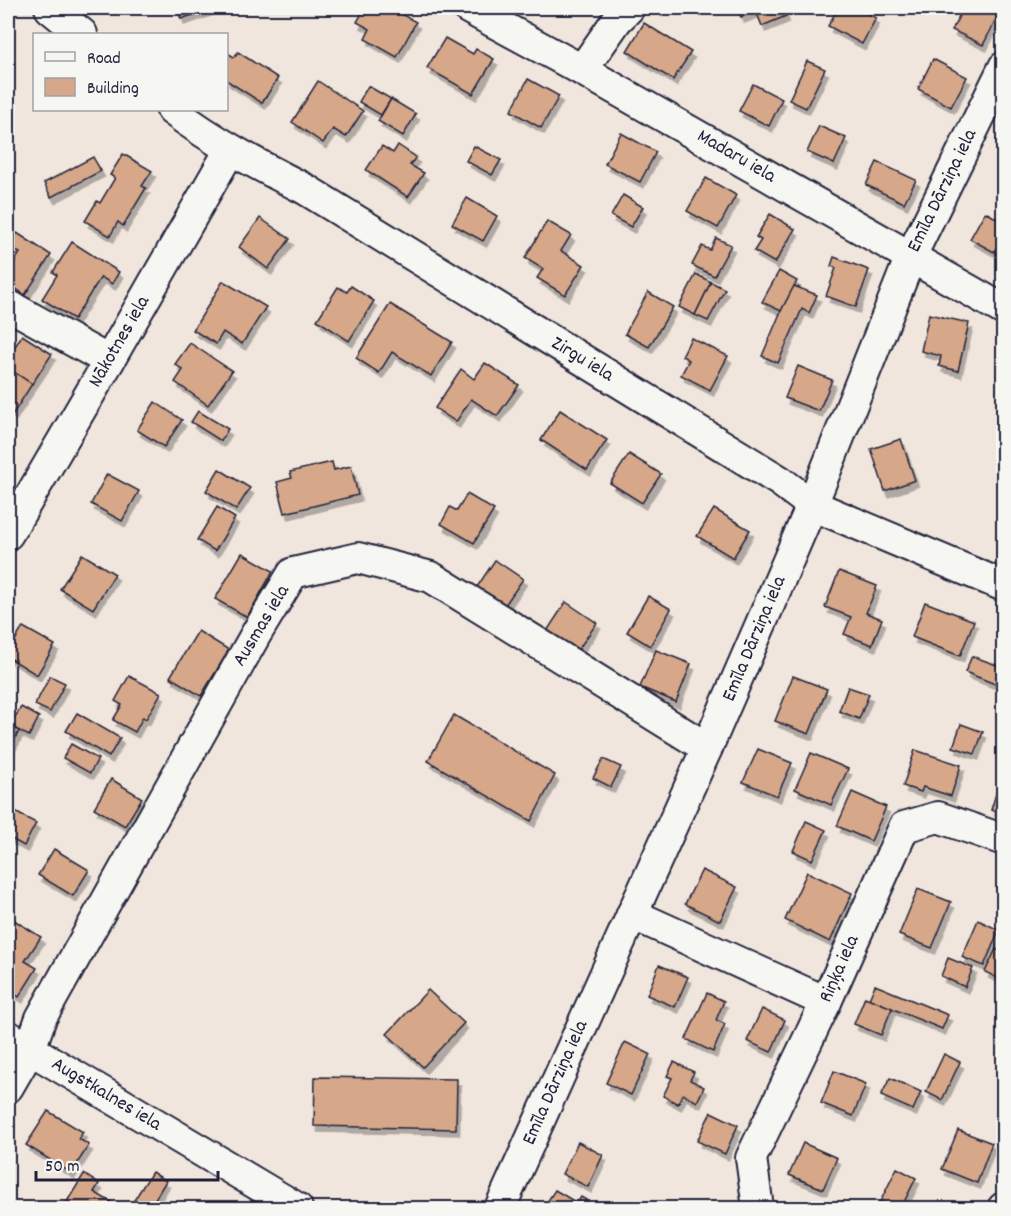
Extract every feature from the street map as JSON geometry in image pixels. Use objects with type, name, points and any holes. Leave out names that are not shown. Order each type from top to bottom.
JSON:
[{"type":"street","points":[[50,8],[81,33]]},
{"type":"street","name":"Madaru iela","points":[[468,8],[582,70],[1004,310]]},
{"type":"street","points":[[582,70],[617,20],[629,8]]},
{"type":"street","name":"Emīla Dārziņa iela","points":[[500,1209],[707,748],[812,505],[911,256],[1004,67]]},
{"type":"street","name":"Zirgu iela","points":[[173,111],[230,150],[305,189],[780,481],[812,505],[1004,586]]},
{"type":"street","name":"Nākotnes iela","points":[[8,534],[230,150]]},
{"type":"street","points":[[8,305],[109,361]]},
{"type":"street","name":"Ausmas iela","points":[[8,1087],[19,1043],[46,1008],[256,634],[294,573],[358,558],[430,577],[707,748]]},
{"type":"street","name":"Riņķa iela","points":[[758,1209],[751,1158],[826,1002],[904,827],[938,817],[1004,840]]},
{"type":"street","points":[[632,914],[826,1002]]},
{"type":"street","name":"Augstkalnes iela","points":[[19,1043],[297,1209]]},
{"type":"building","points":[[177,8],[213,8],[181,19]]},
{"type":"building","points":[[365,8],[390,8],[416,22],[397,57],[365,39],[370,29],[357,22]]},
{"type":"building","points":[[737,8],[783,8],[786,16],[762,26],[756,11],[741,17]]},
{"type":"building","points":[[838,8],[856,8],[876,18],[862,44],[828,26]]},
{"type":"building","points":[[963,8],[1002,8],[983,45],[952,30]]},
{"type":"building","points":[[644,23],[691,52],[673,80],[627,51]]},
{"type":"building","points":[[445,38],[473,54],[476,49],[494,59],[473,94],[427,68]]},
{"type":"building","points":[[238,52],[278,78],[262,103],[228,81],[228,53],[234,57]]},
{"type":"building","points":[[933,59],[967,77],[951,107],[918,89]]},
{"type":"building","points":[[807,61],[825,69],[806,108],[789,100]]},
{"type":"building","points":[[528,79],[559,96],[541,128],[511,111]]},
{"type":"building","points":[[318,81],[363,111],[346,137],[333,129],[323,143],[292,122]]},
{"type":"building","points":[[753,84],[782,99],[769,126],[739,111]]},
{"type":"building","points":[[368,86],[391,99],[381,115],[359,102]]},
{"type":"building","points":[[391,99],[416,114],[403,136],[378,121]]},
{"type":"building","points":[[819,126],[846,138],[834,164],[807,152]]},
{"type":"building","points":[[621,133],[656,152],[640,182],[605,164]]},
{"type":"building","points":[[398,145],[416,157],[410,165],[424,173],[408,197],[366,170],[382,146],[393,153]]},
{"type":"building","points":[[474,146],[501,160],[492,175],[466,161]]},
{"type":"building","points":[[123,154],[152,171],[142,186],[146,188],[123,226],[118,222],[110,236],[85,221],[97,201],[100,203],[115,178],[110,175]]},
{"type":"building","points":[[93,157],[101,171],[51,197],[44,183]]},
{"type":"building","points":[[877,162],[916,180],[904,203],[866,185]]},
{"type":"building","points":[[706,178],[736,195],[718,228],[687,211]]},
{"type":"building","points":[[623,195],[643,207],[631,227],[611,216]]},
{"type":"building","points":[[467,198],[497,216],[483,241],[452,224]]},
{"type":"building","points":[[985,212],[1004,222],[1004,235],[994,252],[970,239]]},
{"type":"building","points":[[770,214],[795,229],[775,263],[754,251],[761,240],[756,237]]},
{"type":"building","points":[[260,218],[290,239],[268,269],[239,247]]},
{"type":"building","points":[[547,221],[571,235],[561,251],[584,265],[565,295],[537,278],[543,269],[525,258]]},
{"type":"building","points":[[17,233],[51,255],[25,295],[8,283],[8,272],[20,253],[9,247]]},
{"type":"building","points":[[716,238],[731,245],[714,276],[692,265],[702,246],[710,250]]},
{"type":"building","points":[[72,242],[119,272],[112,284],[101,277],[74,319],[42,299],[57,275],[53,272]]},
{"type":"building","points":[[834,257],[869,270],[856,307],[826,296],[836,268],[831,266]]},
{"type":"building","points":[[779,271],[797,281],[781,311],[762,302]]},
{"type":"building","points":[[696,274],[711,282],[695,315],[679,307]]},
{"type":"building","points":[[223,281],[266,307],[242,344],[223,332],[216,344],[193,330]]},
{"type":"building","points":[[711,282],[725,289],[708,321],[695,315]]},
{"type":"building","points":[[351,286],[374,301],[349,341],[317,320],[338,287],[347,292]]},
{"type":"building","points":[[794,286],[817,295],[809,313],[802,309],[778,363],[762,356]]},
{"type":"building","points":[[648,292],[673,307],[649,347],[625,334]]},
{"type":"building","points":[[390,304],[452,342],[431,376],[392,352],[379,373],[356,358]]},
{"type":"building","points":[[929,314],[969,323],[958,371],[939,366],[941,356],[921,351]]},
{"type":"building","points":[[22,335],[52,354],[32,384],[8,368],[8,358]]},
{"type":"building","points":[[691,338],[728,356],[710,390],[681,375],[689,360],[682,356]]},
{"type":"building","points":[[190,343],[232,371],[208,405],[175,382],[183,370],[175,364]]},
{"type":"building","points":[[485,363],[519,385],[497,416],[471,399],[456,422],[435,408],[461,369],[474,379]]},
{"type":"building","points":[[798,366],[832,380],[819,411],[785,398]]},
{"type":"building","points":[[8,368],[32,384],[13,414],[8,410]]},
{"type":"building","points":[[155,402],[182,420],[164,447],[137,430]]},
{"type":"building","points":[[560,410],[607,440],[587,470],[541,440]]},
{"type":"building","points":[[198,411],[228,429],[221,441],[191,422]]},
{"type":"building","points":[[901,439],[915,480],[885,491],[871,449]]},
{"type":"building","points":[[629,454],[661,474],[642,503],[610,483]]},
{"type":"building","points":[[332,462],[334,470],[351,466],[358,495],[285,513],[277,482],[292,478],[290,472]]},
{"type":"building","points":[[219,469],[250,488],[236,510],[206,491]]},
{"type":"building","points":[[107,474],[139,491],[122,521],[91,504]]},
{"type":"building","points":[[467,494],[494,510],[474,543],[441,524],[450,507],[457,511]]},
{"type":"building","points":[[217,507],[235,518],[215,551],[197,540]]},
{"type":"building","points":[[714,509],[750,530],[733,558],[697,536]]},
{"type":"building","points":[[242,553],[273,571],[247,617],[215,599]]},
{"type":"building","points":[[82,554],[115,574],[93,609],[60,589]]},
{"type":"building","points":[[495,560],[523,579],[503,608],[475,590]]},
{"type":"building","points":[[839,571],[877,586],[866,613],[882,619],[872,645],[844,634],[851,617],[825,607]]},
{"type":"building","points":[[648,596],[671,609],[650,646],[627,632]]},
{"type":"building","points":[[566,602],[597,623],[575,654],[545,634]]},
{"type":"building","points":[[925,602],[974,621],[960,656],[912,637]]},
{"type":"building","points":[[23,627],[55,645],[37,675],[8,657],[8,652]]},
{"type":"building","points":[[198,631],[229,650],[201,696],[170,677]]},
{"type":"building","points":[[656,650],[691,664],[676,702],[640,687]]},
{"type":"building","points":[[972,656],[1002,667],[995,684],[965,672]]},
{"type":"building","points":[[50,676],[65,683],[50,712],[35,705]]},
{"type":"building","points":[[129,676],[161,693],[146,719],[143,717],[135,732],[113,720],[122,705],[115,701]]},
{"type":"building","points":[[793,676],[827,689],[809,734],[775,721]]},
{"type":"building","points":[[848,687],[869,694],[859,719],[839,711]]},
{"type":"building","points":[[21,707],[39,717],[29,736],[10,726]]},
{"type":"building","points":[[77,713],[120,738],[109,757],[66,731]]},
{"type":"building","points":[[454,715],[555,775],[531,821],[428,761]]},
{"type":"building","points":[[961,724],[983,732],[975,754],[953,747]]},
{"type":"building","points":[[8,725],[19,731],[8,752]]},
{"type":"building","points":[[71,744],[98,759],[90,773],[63,758]]},
{"type":"building","points":[[758,749],[792,763],[777,796],[743,782]]},
{"type":"building","points":[[915,750],[961,765],[951,796],[923,787],[921,792],[903,786]]},
{"type":"building","points":[[811,753],[848,769],[831,805],[795,789]]},
{"type":"building","points":[[603,759],[621,767],[611,787],[593,778]]},
{"type":"building","points":[[1002,774],[1004,774],[1004,814],[991,810]]},
{"type":"building","points":[[111,779],[142,798],[125,826],[94,808]]},
{"type":"building","points":[[852,792],[886,807],[871,841],[837,826]]},
{"type":"building","points":[[13,811],[36,823],[24,846],[8,837],[8,820]]},
{"type":"building","points":[[806,821],[826,830],[812,860],[793,851]]},
{"type":"building","points":[[54,849],[89,870],[73,896],[38,875]]},
{"type":"building","points":[[702,870],[737,887],[720,921],[685,904]]},
{"type":"building","points":[[807,872],[852,893],[830,942],[785,920]]},
{"type":"building","points":[[918,889],[951,902],[932,948],[899,935]]},
{"type":"building","points":[[14,920],[41,937],[25,961],[37,968],[19,997],[8,989],[8,931]]},
{"type":"building","points":[[978,920],[999,930],[984,966],[962,957]]},
{"type":"building","points":[[996,949],[1004,953],[1004,981],[985,972]]},
{"type":"building","points":[[948,958],[973,968],[965,987],[941,976]]},
{"type":"building","points":[[659,965],[688,977],[675,1007],[647,995]]},
{"type":"building","points":[[875,985],[948,1015],[942,1029],[869,999]]},
{"type":"building","points":[[428,990],[464,1023],[423,1067],[387,1034]]},
{"type":"building","points":[[707,993],[724,1001],[716,1020],[725,1024],[713,1052],[686,1039]]},
{"type":"building","points":[[865,997],[892,1008],[881,1035],[854,1024]]},
{"type":"building","points":[[762,1009],[785,1020],[771,1052],[747,1041]]},
{"type":"building","points":[[625,1042],[650,1054],[631,1095],[606,1083]]},
{"type":"building","points":[[944,1054],[960,1062],[942,1100],[926,1092]]},
{"type":"building","points":[[674,1062],[694,1072],[690,1080],[704,1087],[697,1102],[683,1094],[678,1104],[663,1096],[672,1078],[667,1076]]},
{"type":"building","points":[[834,1071],[866,1084],[853,1116],[821,1103]]},
{"type":"building","points":[[315,1077],[457,1079],[456,1129],[314,1126]]},
{"type":"building","points":[[890,1078],[921,1092],[913,1110],[881,1096]]},
{"type":"building","points":[[48,1111],[83,1132],[79,1139],[89,1145],[71,1173],[26,1145]]},
{"type":"building","points":[[711,1112],[738,1125],[725,1154],[697,1141]]},
{"type":"building","points":[[958,1130],[992,1143],[977,1183],[942,1169]]},
{"type":"building","points":[[578,1142],[603,1155],[588,1187],[562,1174]]},
{"type":"building","points":[[803,1143],[837,1158],[823,1189],[789,1175]]},
{"type":"building","points":[[897,1168],[916,1178],[901,1208],[877,1208]]},
{"type":"building","points":[[152,1172],[166,1181],[155,1199],[170,1208],[129,1208]]},
{"type":"building","points":[[84,1174],[99,1184],[94,1192],[116,1205],[114,1208],[63,1208]]},
{"type":"building","points":[[555,1190],[577,1203],[581,1197],[600,1208],[543,1208]]}]
